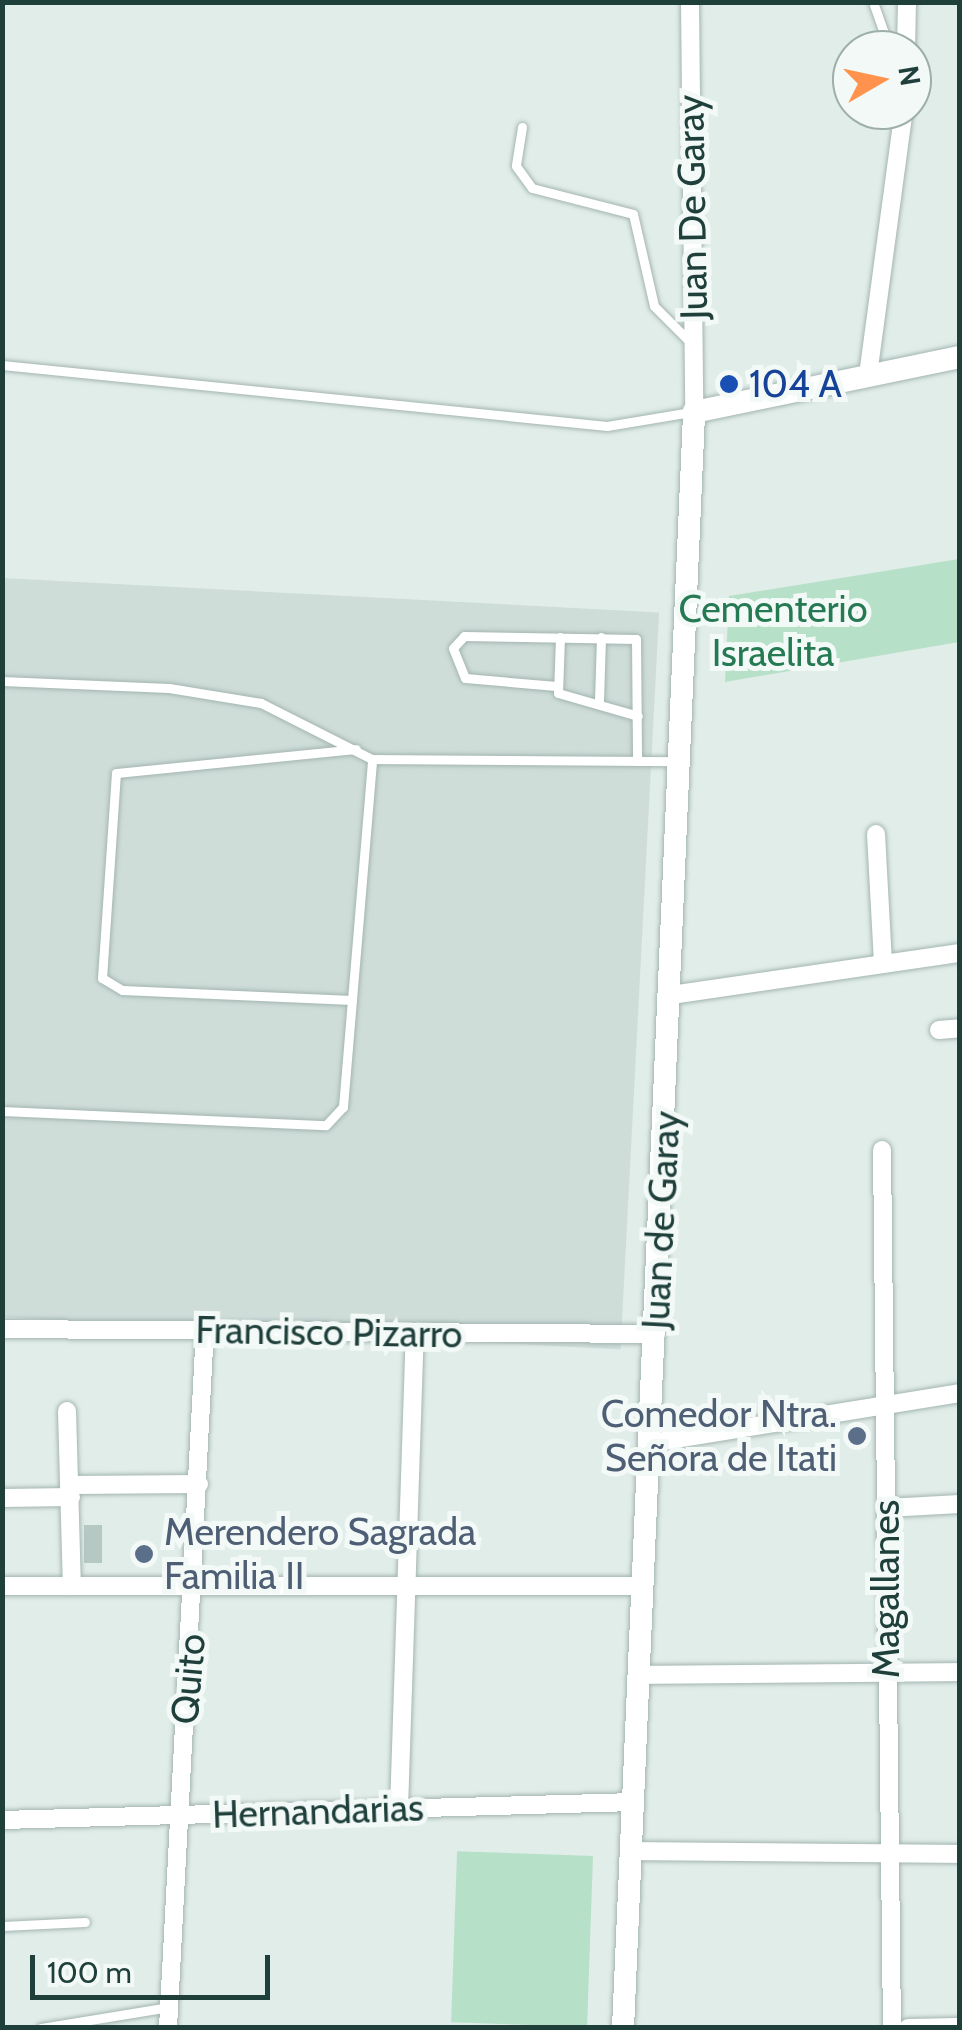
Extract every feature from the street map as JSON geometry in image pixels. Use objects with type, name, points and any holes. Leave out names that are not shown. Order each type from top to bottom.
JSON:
[{"type":"street","name":"Juan De Garay","points":[[690,2],[694,412]]},
{"type":"street","points":[[906,30],[907,2]]},
{"type":"street","points":[[868,375],[901,130]]},
{"type":"street","points":[[694,412],[960,357]]},
{"type":"street","name":"Juan de Garay","points":[[623,2028],[694,412]]},
{"type":"street","points":[[876,834],[883,964]]},
{"type":"street","points":[[671,995],[960,952]]},
{"type":"street","points":[[939,1030],[960,1028]]},
{"type":"street","name":"Magallanes","points":[[882,1150],[892,2028]]},
{"type":"street","name":"Francisco Pizarro","points":[[2,1329],[656,1334]]},
{"type":"street","name":"Quito","points":[[168,2028],[177,1816],[196,1585],[205,1330]]},
{"type":"street","points":[[398,1809],[415,1333]]},
{"type":"street","points":[[651,1443],[960,1393]]},
{"type":"street","points":[[67,1411],[72,1586]]},
{"type":"street","points":[[2,1498],[199,1484]]},
{"type":"street","points":[[886,1508],[960,1504]]},
{"type":"street","points":[[2,1586],[644,1586]]},
{"type":"street","points":[[640,1675],[960,1672]]},
{"type":"street","name":"Hernandarias","points":[[2,1820],[634,1802]]},
{"type":"street","points":[[633,1851],[960,1854]]},
{"type":"street","points":[[908,2028],[960,2027]]},
{"type":"lane","points":[[873,2],[883,30]]},
{"type":"lane","points":[[522,127],[516,166],[532,188],[633,214],[654,306],[693,344]]},
{"type":"lane","points":[[2,365],[607,426],[694,412]]},
{"type":"lane","points":[[556,686],[465,678],[453,648],[464,636],[601,637],[640,644],[636,760]]},
{"type":"lane","points":[[560,637],[556,686],[562,697],[599,701],[638,716]]},
{"type":"lane","points":[[599,701],[601,637]]},
{"type":"lane","points":[[2,681],[169,688],[261,703],[372,759],[680,761]]},
{"type":"lane","points":[[352,1000],[122,990],[102,978],[112,785],[124,766],[324,759],[356,749]]},
{"type":"lane","points":[[2,1112],[326,1124],[343,1107],[372,759]]},
{"type":"lane","points":[[2,1926],[85,1922]]},
{"type":"lane","points":[[41,2028],[169,2007]]},
{"type":"shaded area","points":[[2,578],[659,612],[620,1349],[2,1317]]},
{"type":"green space","name":"Cementerio Israelita","points":[[959,559],[959,642],[725,682],[729,596]]},
{"type":"green space","points":[[457,1851],[593,1856],[587,2027],[451,2022]]},
{"type":"building","points":[[84,1525],[102,1525],[102,1563],[84,1563]]},
{"type":"place","name":"104 A","points":[[729,384]]},
{"type":"place","name":"Comedor Ntra. Señora de Itati","points":[[857,1436]]},
{"type":"place","name":"Merendero Sagrada Familia II","points":[[144,1554]]}]
